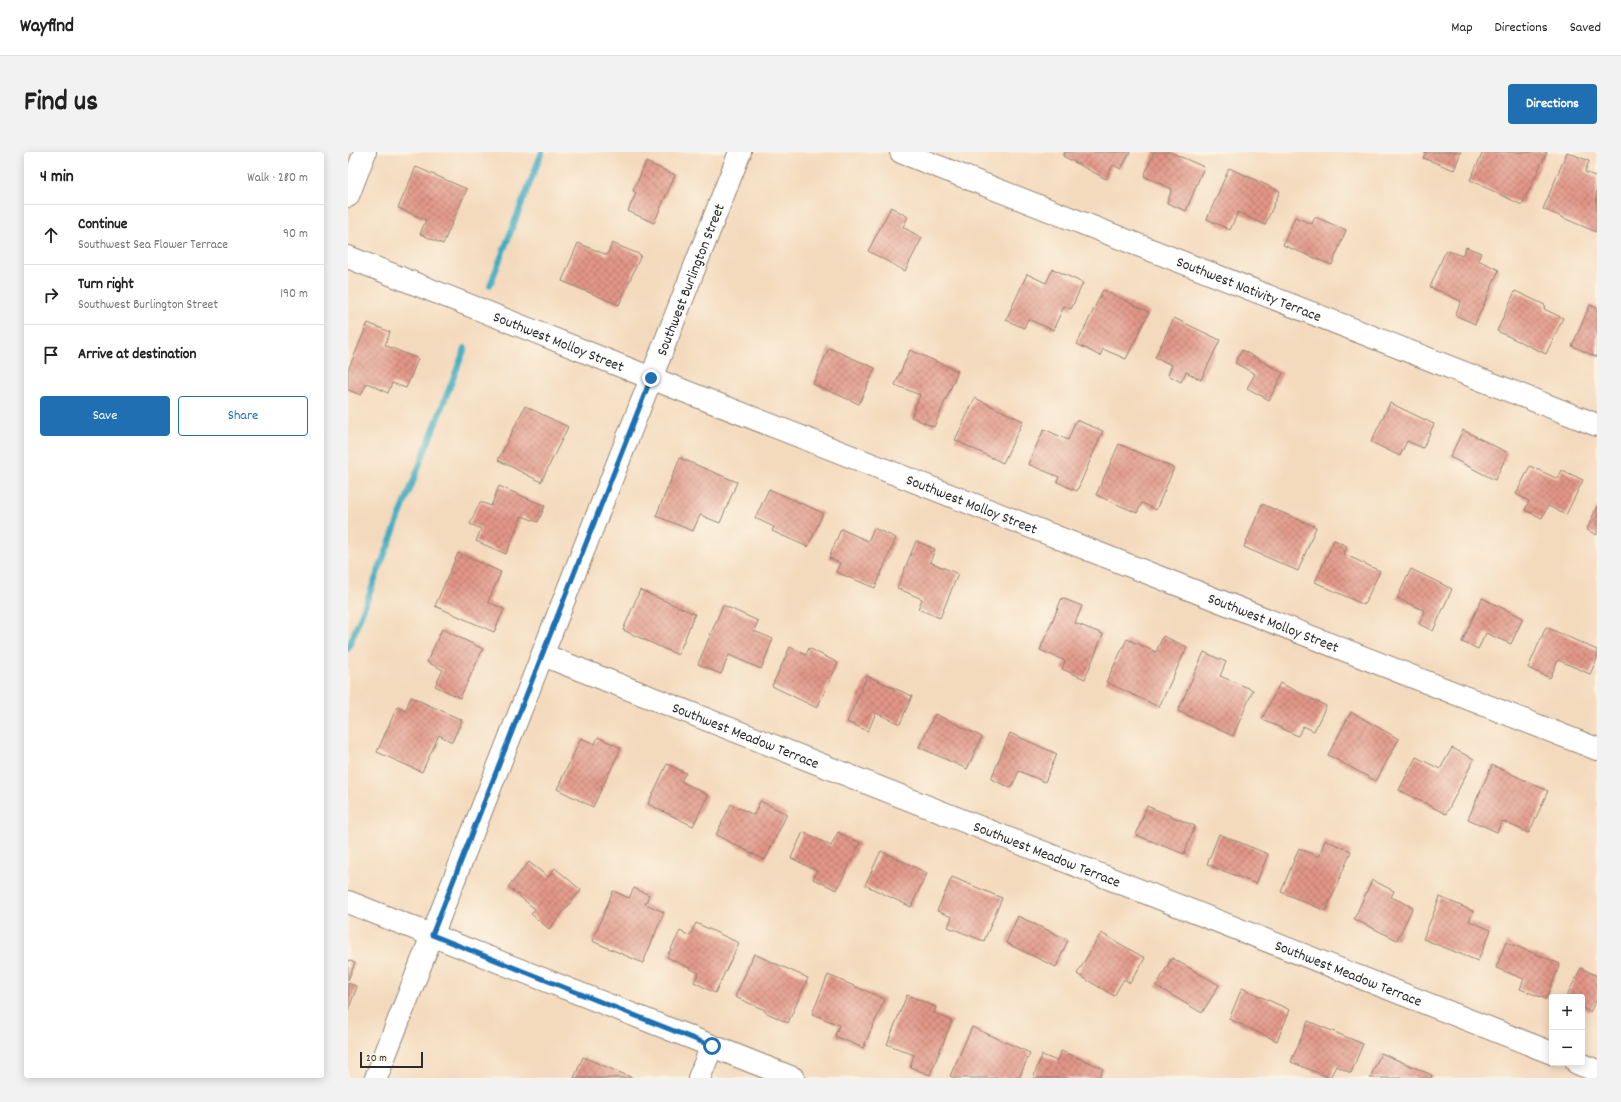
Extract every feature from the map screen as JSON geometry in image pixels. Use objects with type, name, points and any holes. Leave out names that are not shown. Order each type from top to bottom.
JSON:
[{"type":"street","points":[[348,196],[365,152]]},
{"type":"street","name":"Southwest Burlington Street","points":[[376,1078],[740,152]]},
{"type":"street","name":"Southwest Nativity Terrace","points":[[901,152],[1597,425]]},
{"type":"street","name":"Southwest Molloy Street","points":[[348,257],[651,378],[1597,748]]},
{"type":"street","name":"Southwest Meadow Terrace","points":[[543,655],[1549,1052]]},
{"type":"street","points":[[348,902],[793,1078]]},
{"type":"street","points":[[699,1078],[712,1046]]},
{"type":"street","points":[[1584,1066],[1597,1071]]},
{"type":"building","points":[[1065,152],[1130,152],[1121,169],[1113,165],[1106,179],[1063,156]]},
{"type":"building","points":[[1154,152],[1170,152],[1204,167],[1186,211],[1167,203],[1172,189],[1144,176]]},
{"type":"building","points":[[1423,152],[1461,152],[1454,170],[1423,158],[1426,153]]},
{"type":"building","points":[[1483,152],[1547,152],[1522,205],[1470,180]]},
{"type":"building","points":[[1567,152],[1589,161],[1585,172],[1597,177],[1596,232],[1543,209]]},
{"type":"building","points":[[646,162],[675,175],[654,223],[628,211],[636,193],[633,191]]},
{"type":"building","points":[[416,167],[467,189],[443,244],[420,234],[426,220],[398,208]]},
{"type":"building","points":[[1229,168],[1280,191],[1265,225],[1238,212],[1230,230],[1207,219]]},
{"type":"building","points":[[891,207],[908,217],[903,227],[922,238],[905,271],[868,251]]},
{"type":"building","points":[[1295,217],[1312,224],[1315,217],[1346,230],[1332,265],[1283,245]]},
{"type":"building","points":[[578,243],[607,255],[612,243],[641,255],[619,305],[562,281]]},
{"type":"building","points":[[1466,247],[1481,253],[1478,260],[1499,270],[1475,324],[1455,315],[1461,301],[1430,287],[1446,250],[1462,256]]},
{"type":"building","points":[[1053,269],[1083,283],[1071,309],[1064,306],[1053,330],[1028,319],[1024,328],[1006,320],[1027,274],[1046,283]]},
{"type":"building","points":[[1103,290],[1149,312],[1126,359],[1103,349],[1100,356],[1077,344]]},
{"type":"building","points":[[1515,291],[1545,305],[1544,309],[1563,318],[1546,354],[1497,331]]},
{"type":"building","points":[[1590,305],[1597,308],[1597,357],[1572,346]]},
{"type":"building","points":[[1174,318],[1220,340],[1201,380],[1186,372],[1181,382],[1168,375],[1172,365],[1155,357]]},
{"type":"building","points":[[368,323],[390,332],[385,345],[418,359],[406,388],[392,383],[388,393],[367,383],[361,395],[348,390],[348,370]]},
{"type":"building","points":[[829,348],[875,368],[859,404],[813,384]]},
{"type":"building","points":[[910,350],[958,371],[934,427],[911,417],[920,395],[895,385]]},
{"type":"building","points":[[1242,350],[1283,373],[1269,400],[1247,388],[1255,374],[1235,363]]},
{"type":"building","points":[[975,398],[1023,421],[1003,463],[955,440]]},
{"type":"building","points":[[1390,403],[1434,424],[1423,448],[1407,441],[1400,456],[1371,442]]},
{"type":"building","points":[[525,406],[568,427],[541,482],[498,460]]},
{"type":"building","points":[[1076,420],[1103,431],[1077,491],[1057,482],[1059,477],[1028,464],[1044,429],[1068,440]]},
{"type":"building","points":[[1463,430],[1508,453],[1495,480],[1450,457]]},
{"type":"building","points":[[1119,444],[1174,468],[1156,510],[1142,503],[1137,513],[1096,495]]},
{"type":"building","points":[[680,458],[737,482],[720,523],[700,515],[693,531],[656,516]]},
{"type":"building","points":[[1530,466],[1558,479],[1562,470],[1583,480],[1566,515],[1548,506],[1542,518],[1525,510],[1529,501],[1516,494]]},
{"type":"building","points":[[499,486],[545,506],[538,522],[522,516],[506,554],[476,541],[481,529],[470,524],[480,502],[491,506]]},
{"type":"building","points":[[769,489],[823,513],[808,547],[772,531],[774,527],[755,518]]},
{"type":"building","points":[[1262,504],[1316,527],[1298,571],[1244,547]]},
{"type":"building","points":[[1597,506],[1597,535],[1587,530]]},
{"type":"building","points":[[874,528],[896,538],[875,588],[836,572],[840,563],[829,558],[841,529],[868,541]]},
{"type":"building","points":[[1334,540],[1347,546],[1344,554],[1380,571],[1364,605],[1315,582]]},
{"type":"building","points":[[916,541],[935,549],[930,562],[958,574],[940,618],[918,609],[922,599],[897,588]]},
{"type":"building","points":[[458,553],[501,572],[488,602],[504,609],[494,632],[435,606]]},
{"type":"building","points":[[1411,569],[1452,589],[1433,631],[1419,624],[1425,611],[1397,598]]},
{"type":"building","points":[[640,590],[695,614],[678,655],[623,630]]},
{"type":"building","points":[[1062,598],[1082,606],[1075,623],[1103,634],[1085,679],[1062,669],[1065,661],[1040,650]]},
{"type":"building","points":[[1482,598],[1523,618],[1511,644],[1486,633],[1478,649],[1462,642]]},
{"type":"building","points":[[723,605],[758,621],[754,631],[773,639],[761,669],[729,655],[721,674],[698,664]]},
{"type":"building","points":[[1546,627],[1597,650],[1597,659],[1590,674],[1558,660],[1550,678],[1528,668]]},
{"type":"building","points":[[442,629],[483,649],[460,698],[435,686],[443,670],[427,662]]},
{"type":"building","points":[[1163,636],[1187,647],[1159,707],[1106,682],[1127,639],[1156,652]]},
{"type":"building","points":[[790,647],[806,655],[809,648],[838,663],[817,708],[772,686]]},
{"type":"building","points":[[1204,652],[1226,662],[1220,676],[1253,690],[1233,736],[1178,711]]},
{"type":"building","points":[[867,676],[912,696],[900,724],[876,713],[868,731],[847,722]]},
{"type":"building","points":[[1280,683],[1326,706],[1314,731],[1303,726],[1298,736],[1262,719]]},
{"type":"building","points":[[411,697],[462,720],[452,742],[439,735],[422,772],[377,752],[397,707],[405,711]]},
{"type":"building","points":[[1351,712],[1399,739],[1376,781],[1328,755]]},
{"type":"building","points":[[935,714],[982,737],[967,769],[919,747]]},
{"type":"building","points":[[1010,733],[1057,754],[1045,782],[1019,771],[1011,788],[991,779]]},
{"type":"building","points":[[598,737],[621,748],[593,807],[557,789],[581,738],[595,744]]},
{"type":"building","points":[[1452,748],[1474,759],[1446,814],[1399,790],[1416,757],[1440,769]]},
{"type":"building","points":[[667,764],[686,773],[681,781],[708,795],[693,826],[648,804]]},
{"type":"building","points":[[1492,765],[1548,791],[1529,833],[1502,821],[1497,832],[1468,819]]},
{"type":"building","points":[[760,801],[787,814],[765,860],[716,835],[731,804],[754,815]]},
{"type":"building","points":[[1147,806],[1195,826],[1184,854],[1136,835]]},
{"type":"building","points":[[803,832],[831,846],[838,832],[860,843],[837,890],[813,879],[817,871],[791,858]]},
{"type":"building","points":[[1219,834],[1268,854],[1256,884],[1207,864]]},
{"type":"building","points":[[1325,840],[1351,851],[1326,911],[1281,892],[1299,848],[1319,857]]},
{"type":"building","points":[[881,851],[927,873],[911,907],[865,885]]},
{"type":"building","points":[[529,862],[548,877],[555,868],[581,890],[549,929],[531,914],[535,909],[508,887]]},
{"type":"building","points":[[952,877],[1002,898],[984,941],[948,927],[952,917],[937,911]]},
{"type":"building","points":[[1372,880],[1394,891],[1391,897],[1413,907],[1397,940],[1354,919]]},
{"type":"building","points":[[634,888],[649,895],[645,904],[664,912],[643,963],[592,941],[613,891],[629,898]]},
{"type":"building","points":[[1440,897],[1473,911],[1469,921],[1491,930],[1478,961],[1423,939]]},
{"type":"building","points":[[1018,916],[1068,940],[1056,967],[1006,943]]},
{"type":"building","points":[[696,923],[739,943],[715,993],[694,982],[699,973],[667,957],[680,931],[690,936]]},
{"type":"building","points":[[1101,933],[1145,958],[1130,983],[1124,979],[1114,996],[1077,974]]},
{"type":"building","points":[[1506,942],[1560,964],[1546,999],[1520,989],[1524,979],[1496,968]]},
{"type":"building","points":[[754,954],[808,978],[788,1023],[765,1012],[765,1010],[735,997]]},
{"type":"building","points":[[1172,958],[1219,985],[1202,1013],[1156,986]]},
{"type":"building","points":[[348,960],[355,963],[348,980]]},
{"type":"building","points":[[1581,968],[1597,976],[1597,1003],[1595,1002],[1590,1012],[1585,1010],[1585,994],[1568,994]]},
{"type":"building","points":[[828,975],[885,999],[863,1048],[835,1036],[839,1025],[812,1014]]},
{"type":"building","points":[[348,983],[357,987],[348,1010]]},
{"type":"building","points":[[1242,988],[1290,1010],[1277,1041],[1229,1019]]},
{"type":"building","points":[[907,995],[936,1007],[934,1013],[952,1021],[930,1075],[910,1067],[914,1055],[887,1044]]},
{"type":"building","points":[[1308,1021],[1363,1044],[1351,1073],[1336,1066],[1330,1078],[1291,1062]]},
{"type":"building","points":[[972,1027],[1030,1053],[1019,1078],[955,1078],[950,1076]]},
{"type":"building","points":[[1061,1051],[1103,1068],[1099,1078],[1033,1078],[1042,1055],[1057,1061]]},
{"type":"building","points":[[1381,1053],[1432,1075],[1431,1078],[1370,1078]]},
{"type":"building","points":[[583,1057],[633,1078],[574,1078]]},
{"type":"waterway","points":[[490,285],[542,152]]},
{"type":"waterway","points":[[348,649],[465,348]]},
{"type":"route","points":[[651,378],[432,935],[712,1046]]}]
